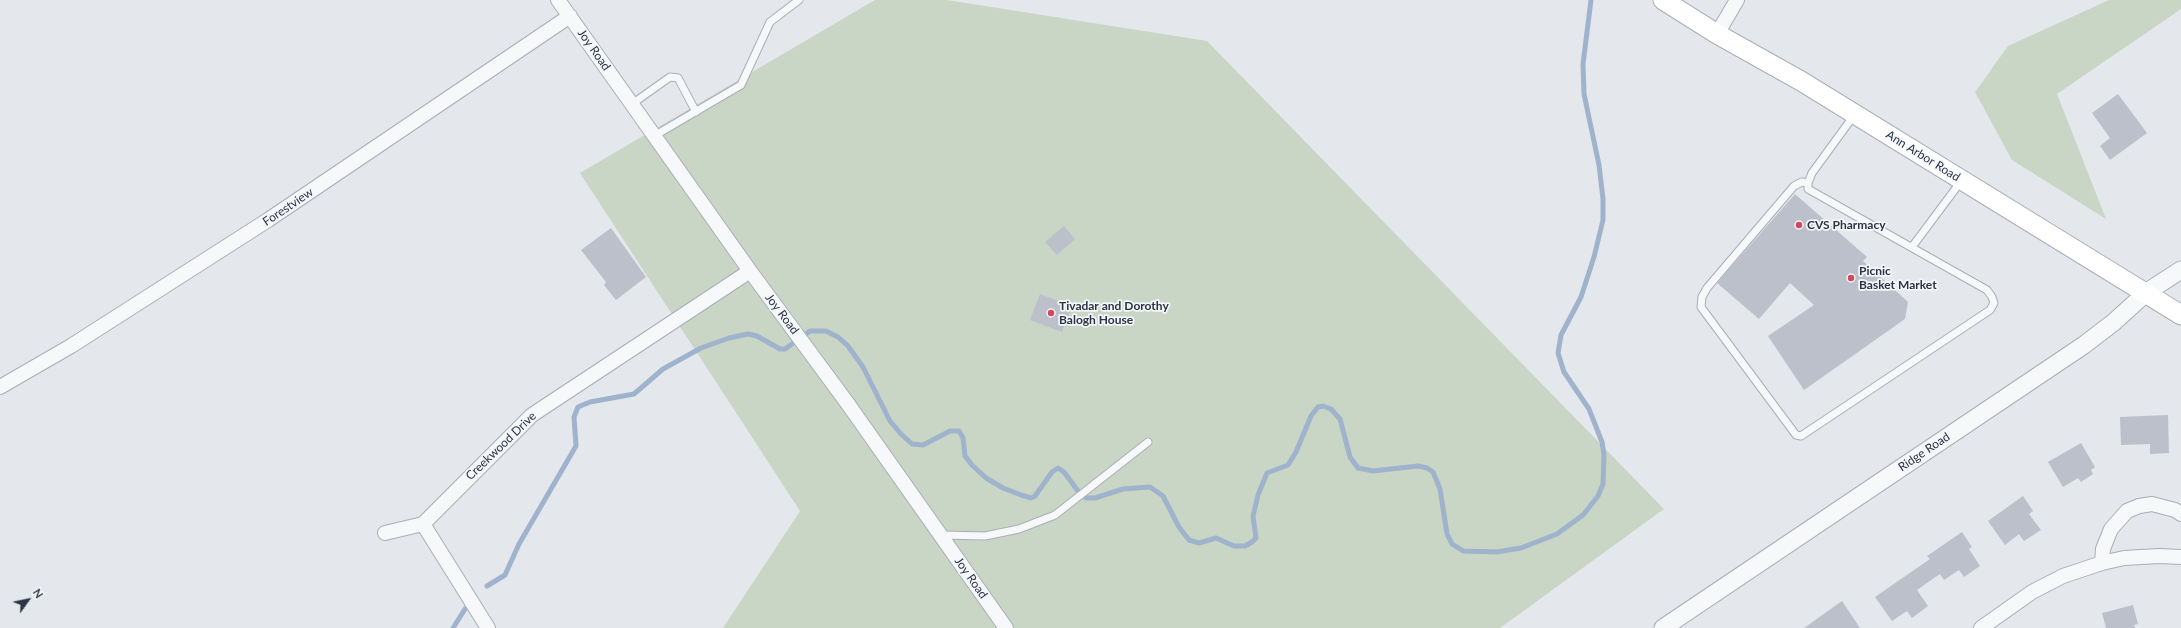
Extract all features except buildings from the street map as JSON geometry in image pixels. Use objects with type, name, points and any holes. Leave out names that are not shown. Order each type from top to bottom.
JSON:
[{"type":"main road","name":"Ann Arbor Road","points":[[1663,0],[1717,34],[1801,81],[2147,292],[2181,315]]},
{"type":"street","name":"Joy Road","points":[[558,0],[1006,628]]},
{"type":"street","points":[[1717,34],[1737,0]]},
{"type":"street","name":"Forestview","points":[[0,387],[71,346],[268,220],[570,16]]},
{"type":"street","name":"Ridge Road","points":[[1663,628],[2084,345],[2114,322],[2147,292],[2181,270]]},
{"type":"street","name":"Creekwood Drive","points":[[424,524],[532,415],[750,271]]},
{"type":"street","points":[[2102,563],[2102,549],[2111,528],[2128,511],[2139,506],[2152,504],[2175,510],[2181,514]]},
{"type":"street","points":[[386,533],[424,524],[488,628]]},
{"type":"street","points":[[1981,628],[2038,589],[2063,576],[2102,563],[2124,558],[2159,556],[2181,557]]},
{"type":"lane","points":[[654,136],[741,85],[770,22],[799,0]]},
{"type":"lane","points":[[632,104],[670,77],[678,78],[696,112]]},
{"type":"lane","points":[[1808,183],[1802,182],[1794,186],[1707,288],[1702,297],[1701,307],[1796,435],[1801,436],[1990,310],[1994,303],[1987,290],[1808,190],[1808,183],[1812,173],[1855,114]]},
{"type":"lane","points":[[1912,247],[1962,180]]},
{"type":"lane","points":[[941,535],[985,536],[1019,529],[1054,515],[1148,442]]},
{"type":"green space","points":[[875,0],[947,0],[1207,41],[1664,509],[1500,628],[723,628],[800,511],[580,173]]},
{"type":"green space","points":[[2109,0],[2181,0],[2181,9],[2057,94],[2106,219],[2012,160],[1975,92],[2008,46]]},
{"type":"waterway","points":[[1086,498],[1095,498],[1123,489],[1150,487],[1163,496],[1179,527],[1189,540],[1199,543],[1216,538],[1234,546],[1245,546],[1256,538],[1253,516],[1258,495],[1267,473],[1288,465],[1296,452],[1311,416],[1318,407],[1323,406],[1331,409],[1340,419],[1350,457],[1358,468],[1373,471],[1418,466],[1427,468],[1433,472],[1440,489],[1447,534],[1452,544],[1463,551],[1497,552],[1521,548],[1557,534],[1583,515],[1598,496],[1603,484],[1604,455],[1602,442],[1589,409],[1564,372],[1558,353],[1561,335],[1581,297],[1594,257],[1603,220],[1603,199],[1599,165],[1584,94],[1583,64],[1591,0]]},
{"type":"waterway","points":[[487,586],[505,575],[519,544],[576,446],[574,417],[578,407],[590,402],[634,394],[663,369],[701,348],[729,338],[748,334],[757,336],[780,349],[785,349],[810,331],[826,331],[838,337],[848,346],[863,367],[890,421],[912,444],[923,445],[950,431],[959,431],[963,438],[965,456],[986,478],[1003,488],[1031,498],[1035,496],[1052,472],[1058,468],[1064,472],[1078,491]]},
{"type":"waterway","points":[[453,628],[465,609]]},
{"type":"place","name":"CVS Pharmacy","points":[[1799,225]]},
{"type":"place","name":"Picnic Basket Market","points":[[1851,278]]},
{"type":"place","name":"Tivadar and Dorothy Balogh House","points":[[1051,313]]}]
